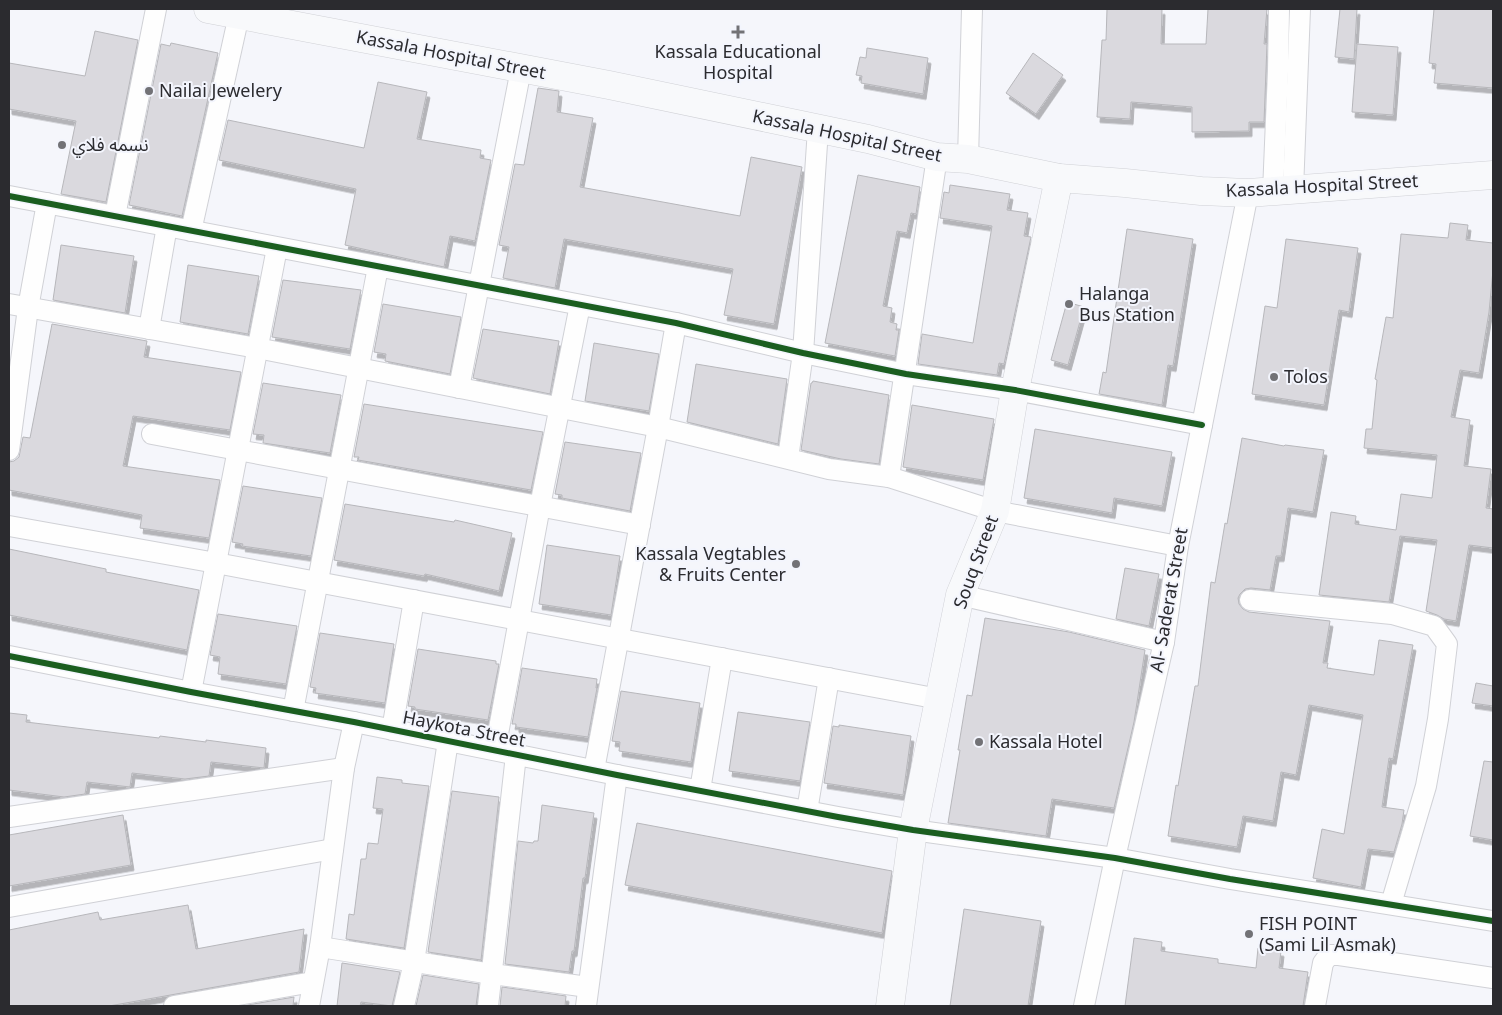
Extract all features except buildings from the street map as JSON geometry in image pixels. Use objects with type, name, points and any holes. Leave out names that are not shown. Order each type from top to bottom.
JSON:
[{"type":"main road","name":"Kassala Hospital Street","points":[[208,9],[618,87],[868,138],[937,157],[968,159],[1059,178],[1201,191],[1271,192],[1493,175]]},
{"type":"main road","name":"Souq Street","points":[[890,1006],[913,830],[960,595],[995,511],[1016,390],[1059,178]]},
{"type":"street","points":[[115,216],[156,9]]},
{"type":"street","points":[[968,159],[972,9]]},
{"type":"street","points":[[1271,192],[1278,9]]},
{"type":"street","points":[[1271,192],[1300,9]]},
{"type":"street","points":[[191,231],[239,15]]},
{"type":"street","points":[[459,388],[521,69]]},
{"type":"street","points":[[788,458],[803,353],[818,129]]},
{"type":"street","points":[[889,477],[906,374],[937,157]]},
{"type":"street","name":"Al- Saderat Street","points":[[1084,1006],[1164,642],[1178,546],[1202,425],[1271,192]]},
{"type":"street","points":[[9,196],[676,324],[906,374],[1016,390],[1202,425]]},
{"type":"street","points":[[9,450],[28,308],[47,203]]},
{"type":"street","points":[[149,329],[167,226]]},
{"type":"street","points":[[191,692],[277,248]]},
{"type":"street","points":[[293,711],[378,267]]},
{"type":"street","points":[[9,304],[257,348],[658,427],[828,469],[889,477],[995,511],[1178,546]]},
{"type":"street","points":[[495,750],[540,506],[580,305]]},
{"type":"street","points":[[594,770],[676,324]]},
{"type":"street","points":[[152,434],[640,525]]},
{"type":"street","points":[[9,526],[939,699]]},
{"type":"street","points":[[960,595],[1164,642]]},
{"type":"street","points":[[392,730],[414,600]]},
{"type":"street","points":[[1250,600],[1392,614],[1434,626],[1447,644],[1438,719],[1426,786],[1391,904]]},
{"type":"street","name":"Haykota Street","points":[[9,656],[448,740],[617,775],[913,830],[1115,858],[1493,921]]},
{"type":"street","points":[[700,790],[722,658]]},
{"type":"street","points":[[808,811],[829,678]]},
{"type":"street","points":[[309,1006],[320,947],[344,768],[354,722]]},
{"type":"street","points":[[404,1006],[414,962],[448,740]]},
{"type":"street","points":[[488,1006],[516,755]]},
{"type":"street","points":[[9,817],[344,768]]},
{"type":"street","points":[[320,947],[492,974],[587,996],[617,775]]},
{"type":"street","points":[[9,907],[333,849]]},
{"type":"street","points":[[1315,1006],[1323,963],[1329,955],[1493,978]]},
{"type":"street","points":[[174,1006],[313,982]]},
{"type":"cycle path","points":[[9,196],[676,323],[803,353],[906,374],[1015,390],[1202,425]]},
{"type":"cycle path","points":[[9,656],[838,817],[913,830],[1115,858],[1230,879],[1493,921]]},
{"type":"place","name":"Kassala Educational Hospital","points":[[738,32]]},
{"type":"place","name":"Nailai Jewelery","points":[[149,91]]},
{"type":"place","name":"نسمه فلاي","points":[[62,145]]},
{"type":"place","name":"Halanga Bus Station","points":[[1069,304]]},
{"type":"place","name":"Tolos","points":[[1274,377]]},
{"type":"place","name":"Kassala Vegtables & Fruits Center","points":[[796,564]]},
{"type":"place","name":"Kassala Hotel","points":[[979,742]]},
{"type":"place","name":"FISH POINT (Sami Lil Asmak)","points":[[1249,934]]}]
